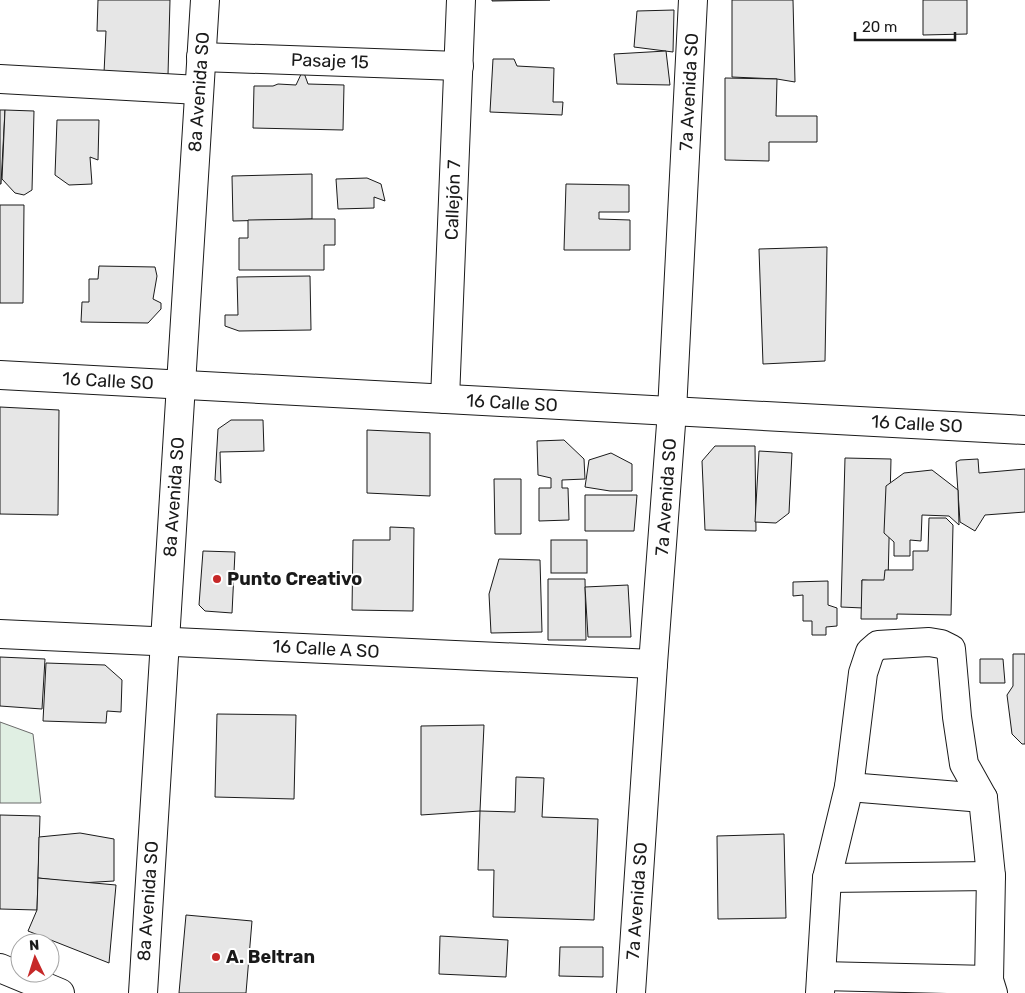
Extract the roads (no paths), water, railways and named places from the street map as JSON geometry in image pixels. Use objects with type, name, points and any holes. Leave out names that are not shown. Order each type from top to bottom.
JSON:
[{"type":"main road","name":"8a Avenida SO","points":[[143,993],[205,0]]},
{"type":"main road","name":"Callejón 7","points":[[446,399],[461,0]]},
{"type":"main road","name":"7a Avenida SO","points":[[631,993],[672,411],[694,0]]},
{"type":"main road","name":"Pasaje 15","points":[[201,57],[458,66]]},
{"type":"main road","points":[[0,79],[199,90]]},
{"type":"main road","name":"16 Calle SO","points":[[0,375],[1025,430]]},
{"type":"main road","name":"16 Calle A SO","points":[[0,634],[653,664]]},
{"type":"main road","points":[[929,642],[941,644],[951,650],[957,717],[964,764],[983,798],[991,876],[991,986],[820,985],[827,878],[849,787],[863,673],[870,652],[878,645],[929,642]]},
{"type":"main road","points":[[849,787],[983,798]]},
{"type":"main road","points":[[827,878],[991,876]]},
{"type":"main road","points":[[0,968],[60,993]]},
{"type":"place","name":"Punto Creativo","points":[[217,579]]},
{"type":"place","name":"A. Beltran","points":[[216,957]]}]
